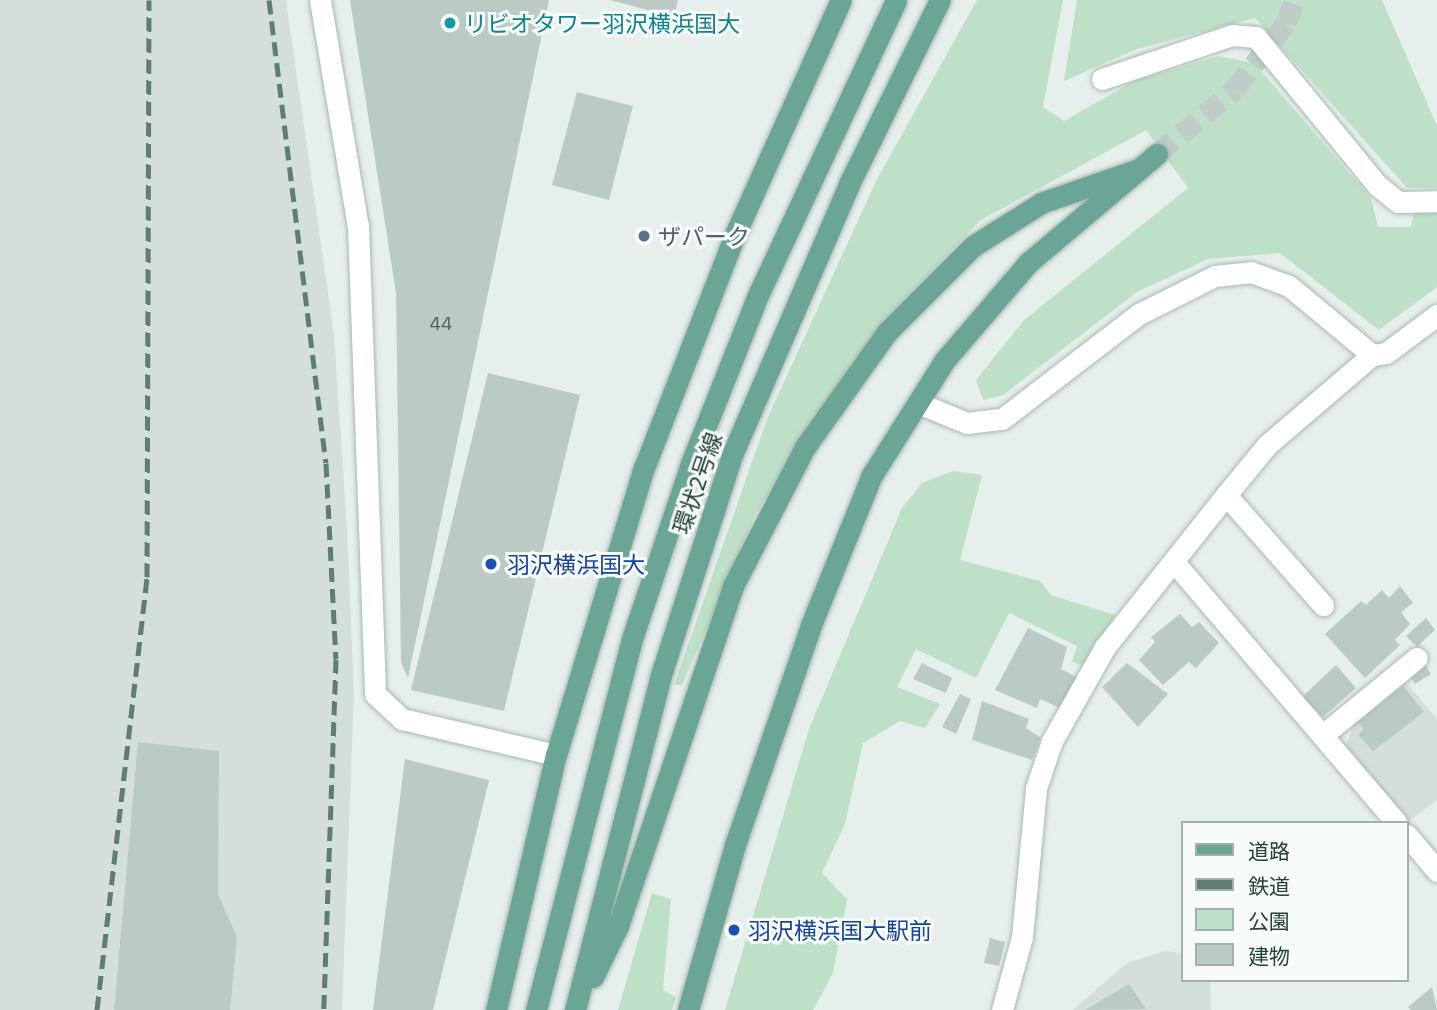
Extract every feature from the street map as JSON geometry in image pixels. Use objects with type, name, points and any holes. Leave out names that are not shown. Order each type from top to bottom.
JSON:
[{"type":"main road","points":[[496,1010],[556,755],[644,468],[737,230],[841,0]]},
{"type":"main road","name":"環状2号線","points":[[536,1010],[633,636],[692,461],[759,293],[896,0]]},
{"type":"main road","name":"環状2号線","points":[[576,1010],[660,678],[732,455],[849,184],[940,0]]},
{"type":"main road","points":[[688,1010],[735,845],[811,625],[872,475],[944,361],[1028,263],[1157,154]]},
{"type":"main road","points":[[576,1010],[618,926],[733,586],[804,446],[887,332],[973,246],[1041,203],[1139,169]]},
{"type":"street","points":[[320,0],[358,226],[375,694],[402,719],[556,755]]},
{"type":"street","points":[[1102,79],[1232,35],[1256,37],[1377,185],[1398,202],[1437,201]]},
{"type":"street","points":[[918,403],[967,423],[1002,419],[1139,314],[1215,276],[1251,272],[1289,286],[1372,355]]},
{"type":"street","points":[[1002,1010],[1022,937],[1036,788],[1052,741],[1105,647],[1267,445],[1372,355],[1403,341],[1437,315]]},
{"type":"street","points":[[1226,495],[1323,604]]},
{"type":"street","points":[[1174,562],[1324,734],[1395,821]]},
{"type":"street","points":[[1324,734],[1417,658]]},
{"type":"street","points":[[1409,837],[1437,871]]},
{"type":"shaded area","points":[[0,0],[286,0],[334,335],[347,529],[354,692],[342,1010],[0,1010]]},
{"type":"shaded area","points":[[1405,681],[1437,719],[1437,800],[1407,821],[1345,747],[1355,722]]},
{"type":"shaded area","points":[[1165,951],[1182,953],[1182,982],[1210,982],[1211,1010],[1073,1010],[1127,963]]},
{"type":"green space","points":[[977,0],[1063,0],[1043,107],[1064,121],[1134,81],[1218,56],[1254,63],[1371,198],[1378,227],[1411,227],[1414,211],[1437,209],[1437,287],[1379,330],[1280,253],[1208,259],[1137,292],[1003,395],[983,400],[976,380],[1024,320],[1188,188],[1146,130],[981,220],[880,324],[756,513],[682,685],[674,685],[767,419],[877,179]]},
{"type":"green space","points":[[1077,0],[1382,0],[1437,126],[1437,188],[1407,188],[1255,18],[1137,49],[1064,81]]},
{"type":"green space","points":[[953,471],[982,475],[960,560],[1040,581],[1051,595],[1115,615],[1083,666],[1072,662],[1077,646],[1009,613],[976,678],[916,649],[897,687],[940,704],[925,728],[900,721],[863,743],[845,824],[822,873],[847,899],[833,973],[813,1010],[725,1010],[809,729],[902,508],[922,483]]},
{"type":"green space","points":[[652,893],[671,899],[663,990],[676,997],[672,1010],[618,1010]]},
{"type":"building","points":[[350,0],[549,0],[408,678],[401,663],[396,293]]},
{"type":"building","points":[[610,0],[678,0],[674,17]]},
{"type":"building","points":[[577,92],[633,106],[609,200],[552,185]]},
{"type":"building","points":[[488,373],[580,395],[504,711],[411,690]]},
{"type":"building","points":[[1400,586],[1413,603],[1401,612],[1410,624],[1395,640],[1400,645],[1365,678],[1325,634],[1361,601],[1366,605],[1382,590],[1389,598]]},
{"type":"building","points":[[1180,614],[1192,627],[1199,622],[1219,643],[1196,668],[1189,662],[1163,685],[1139,660],[1155,642],[1151,637]]},
{"type":"building","points":[[1426,618],[1435,630],[1417,647],[1406,636]]},
{"type":"building","points":[[1028,628],[1067,647],[1061,669],[1078,678],[1060,708],[1040,699],[1037,708],[995,690]]},
{"type":"building","points":[[922,663],[952,678],[946,693],[913,679]]},
{"type":"building","points":[[1127,663],[1168,694],[1138,727],[1102,687]]},
{"type":"building","points":[[1424,663],[1431,674],[1415,684],[1409,675]]},
{"type":"building","points":[[1336,665],[1356,688],[1323,717],[1302,697]]},
{"type":"building","points":[[1403,686],[1424,712],[1373,751],[1358,735],[1364,728],[1358,722]]},
{"type":"building","points":[[960,694],[971,699],[956,734],[942,727]]},
{"type":"building","points":[[982,701],[1029,719],[1026,728],[1041,738],[1032,760],[972,740]]},
{"type":"building","points":[[138,742],[219,751],[218,895],[237,937],[230,1010],[114,1010]]},
{"type":"building","points":[[405,759],[489,780],[433,1010],[373,1010]]},
{"type":"building","points":[[990,938],[1005,942],[999,966],[984,963]]},
{"type":"building","points":[[1129,984],[1146,1009],[1085,1010]]},
{"type":"building","points":[[1432,987],[1437,1010],[1411,1010],[1408,1007]]},
{"type":"tunnel","points":[[1157,154],[1235,89],[1286,23],[1295,0]]},
{"type":"railway","points":[[97,1010],[147,577],[149,0]]},
{"type":"railway","points":[[269,0],[326,463],[336,659],[324,1010]]},
{"type":"place","name":"リビオタワー羽沢横浜国大","points":[[450,23]]},
{"type":"place","name":"ザパーク","points":[[644,236]]},
{"type":"place","name":"羽沢横浜国大","points":[[491,564]]},
{"type":"place","name":"羽沢横浜国大駅前","points":[[734,930]]}]
